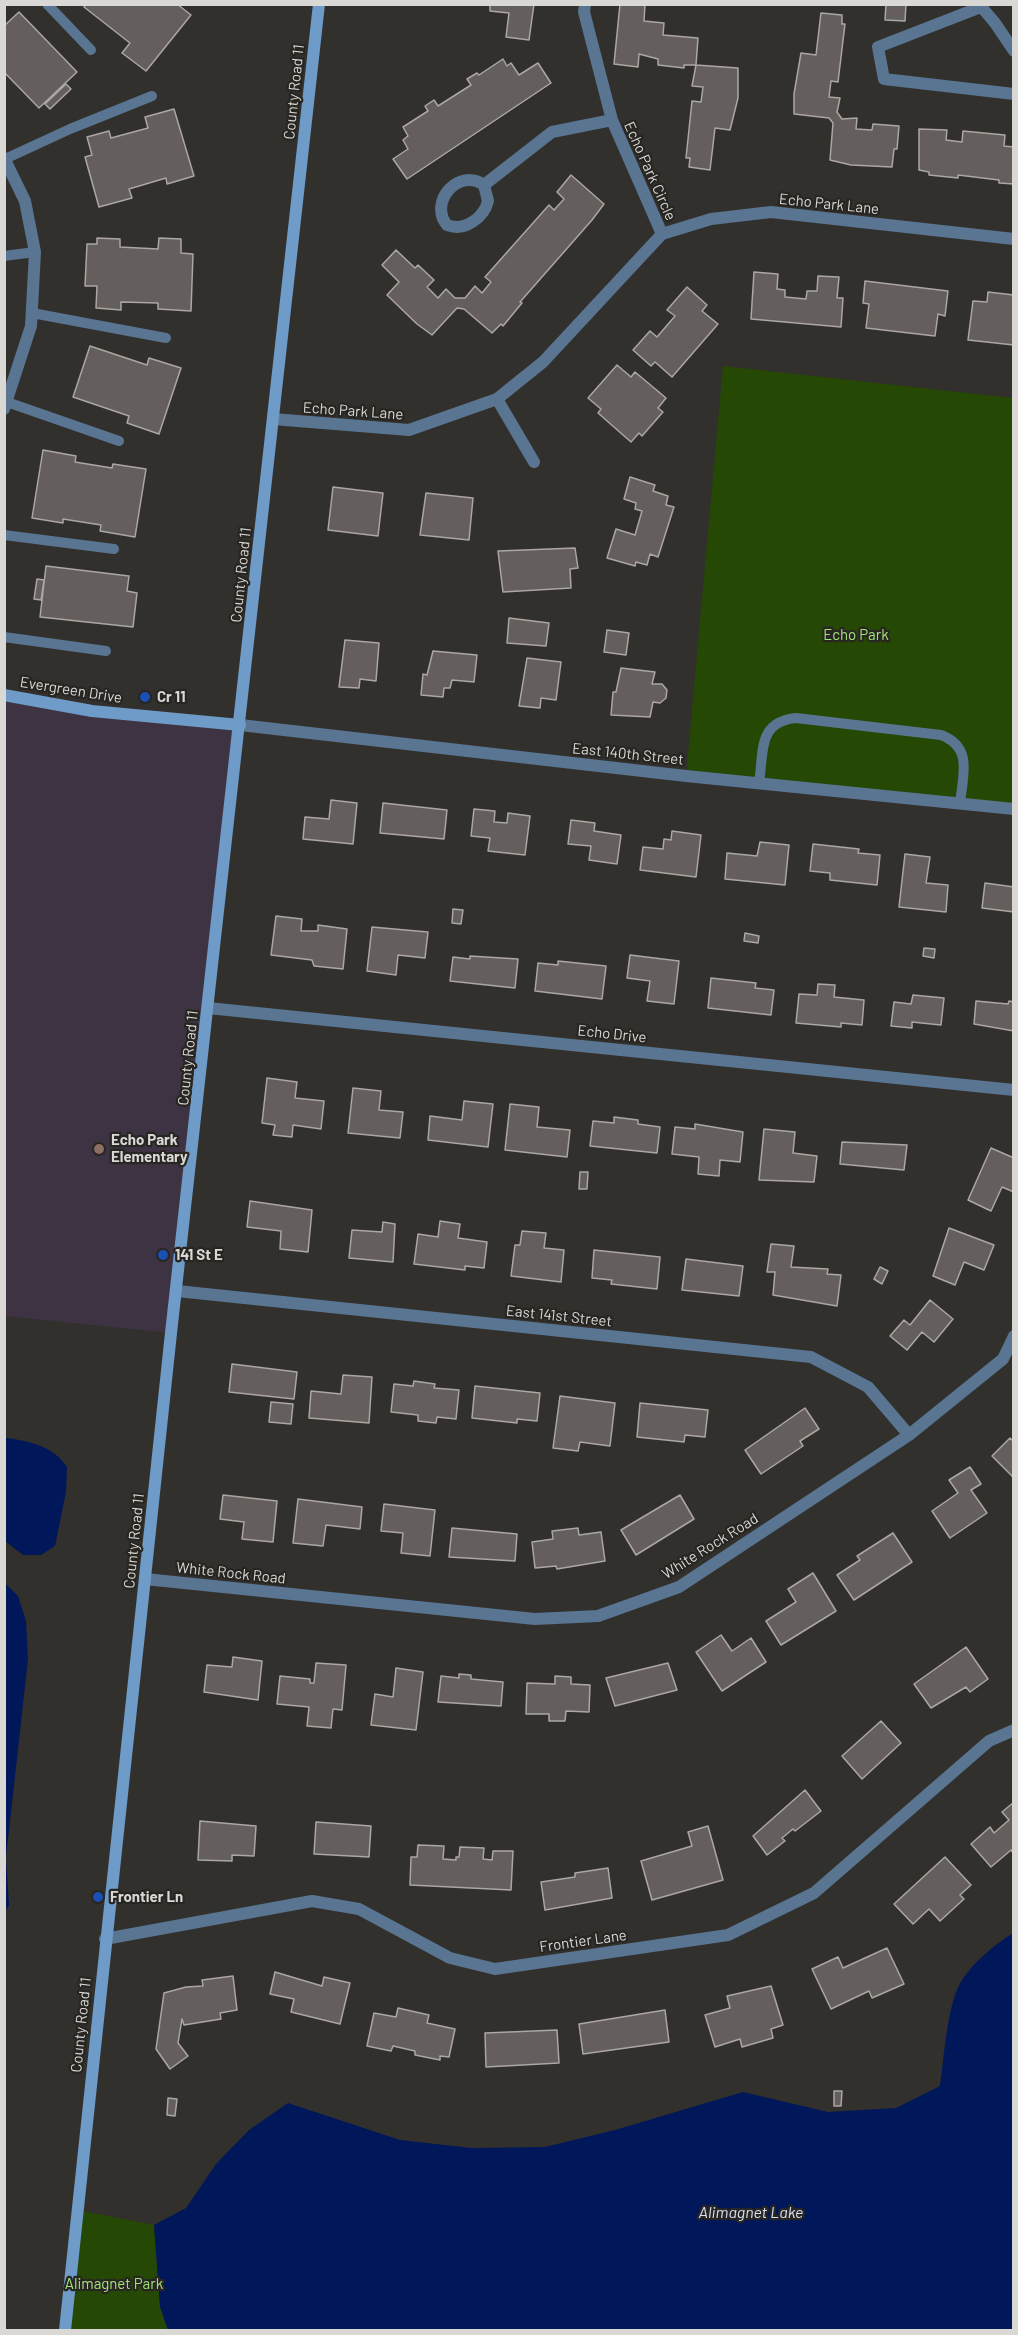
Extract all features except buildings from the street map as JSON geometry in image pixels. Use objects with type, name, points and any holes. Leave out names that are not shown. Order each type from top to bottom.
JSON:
[{"type":"street","name":"County Road 11","points":[[65,2331],[105,1940],[318,4]]},
{"type":"street","name":"Echo Park Circle","points":[[585,4],[584,12],[612,120],[662,234]]},
{"type":"street","points":[[1014,51],[980,6],[878,47],[884,79],[1014,94]]},
{"type":"street","name":"Echo Park Circle","points":[[484,185],[552,132],[612,120]]},
{"type":"street","points":[[5,159],[25,201],[35,252],[31,326],[5,403]]},
{"type":"street","name":"Echo Park Lane","points":[[273,419],[409,430],[497,399],[543,362],[662,234],[711,219],[771,212],[1014,239]]},
{"type":"street","points":[[497,399],[534,462]]},
{"type":"street","name":"Evergreen Drive","points":[[4,695],[92,711],[240,725]]},
{"type":"street","name":"East 140th Street","points":[[240,725],[1014,809]]},
{"type":"street","name":"Echo Drive","points":[[208,1008],[1014,1090]]},
{"type":"street","name":"East 141st Street","points":[[177,1291],[812,1358],[868,1387],[909,1436]]},
{"type":"street","name":"White Rock Road","points":[[145,1579],[535,1619],[598,1616],[678,1587],[909,1436],[1003,1359],[1014,1336]]},
{"type":"street","name":"Frontier Lane","points":[[105,1940],[312,1901],[359,1909],[450,1958],[495,1969],[728,1935],[814,1893],[989,1741],[1014,1730]]},
{"type":"lane","points":[[47,4],[92,50]]},
{"type":"lane","points":[[5,159],[70,129],[152,96]]},
{"type":"lane","points":[[4,256],[35,252]]},
{"type":"lane","points":[[32,313],[166,338]]},
{"type":"lane","points":[[5,403],[119,441]]},
{"type":"lane","points":[[4,535],[114,549]]},
{"type":"lane","points":[[4,638],[106,651]]},
{"type":"lane","points":[[759,783],[766,734],[772,725],[782,719],[796,718],[941,735],[954,740],[961,750],[964,761],[960,803]]},
{"type":"shaded area","name":"Echo Park Elementary","points":[[4,695],[240,725],[171,1333],[5,1316]]},
{"type":"green space","name":"Echo Park","points":[[723,366],[1013,398],[1013,809],[686,776]]},
{"type":"green space","name":"Alimagnet Park","points":[[77,2210],[154,2225],[160,2307],[168,2330],[65,2330]]},
{"type":"water","points":[[4,1439],[41,1446],[55,1454],[67,1467],[66,1492],[55,1546],[41,1555],[23,1555],[5,1541]]},
{"type":"water","points":[[5,1583],[18,1596],[26,1621],[28,1659],[6,1857],[9,1905],[5,1912]]},
{"type":"water","name":"Alimagnet Lake","points":[[1013,1933],[1013,2330],[168,2330],[160,2307],[154,2225],[186,2208],[216,2164],[249,2130],[288,2103],[400,2140],[471,2148],[545,2147],[615,2130],[743,2092],[828,2112],[896,2108],[940,2086],[950,2017],[957,1990],[967,1973],[979,1960]]},
{"type":"place","name":"Cr 11","points":[[145,697]]},
{"type":"place","name":"Echo Park Elementary","points":[[99,1149]]},
{"type":"place","name":"141 St E","points":[[163,1255]]},
{"type":"place","name":"Frontier Ln","points":[[98,1897]]}]
